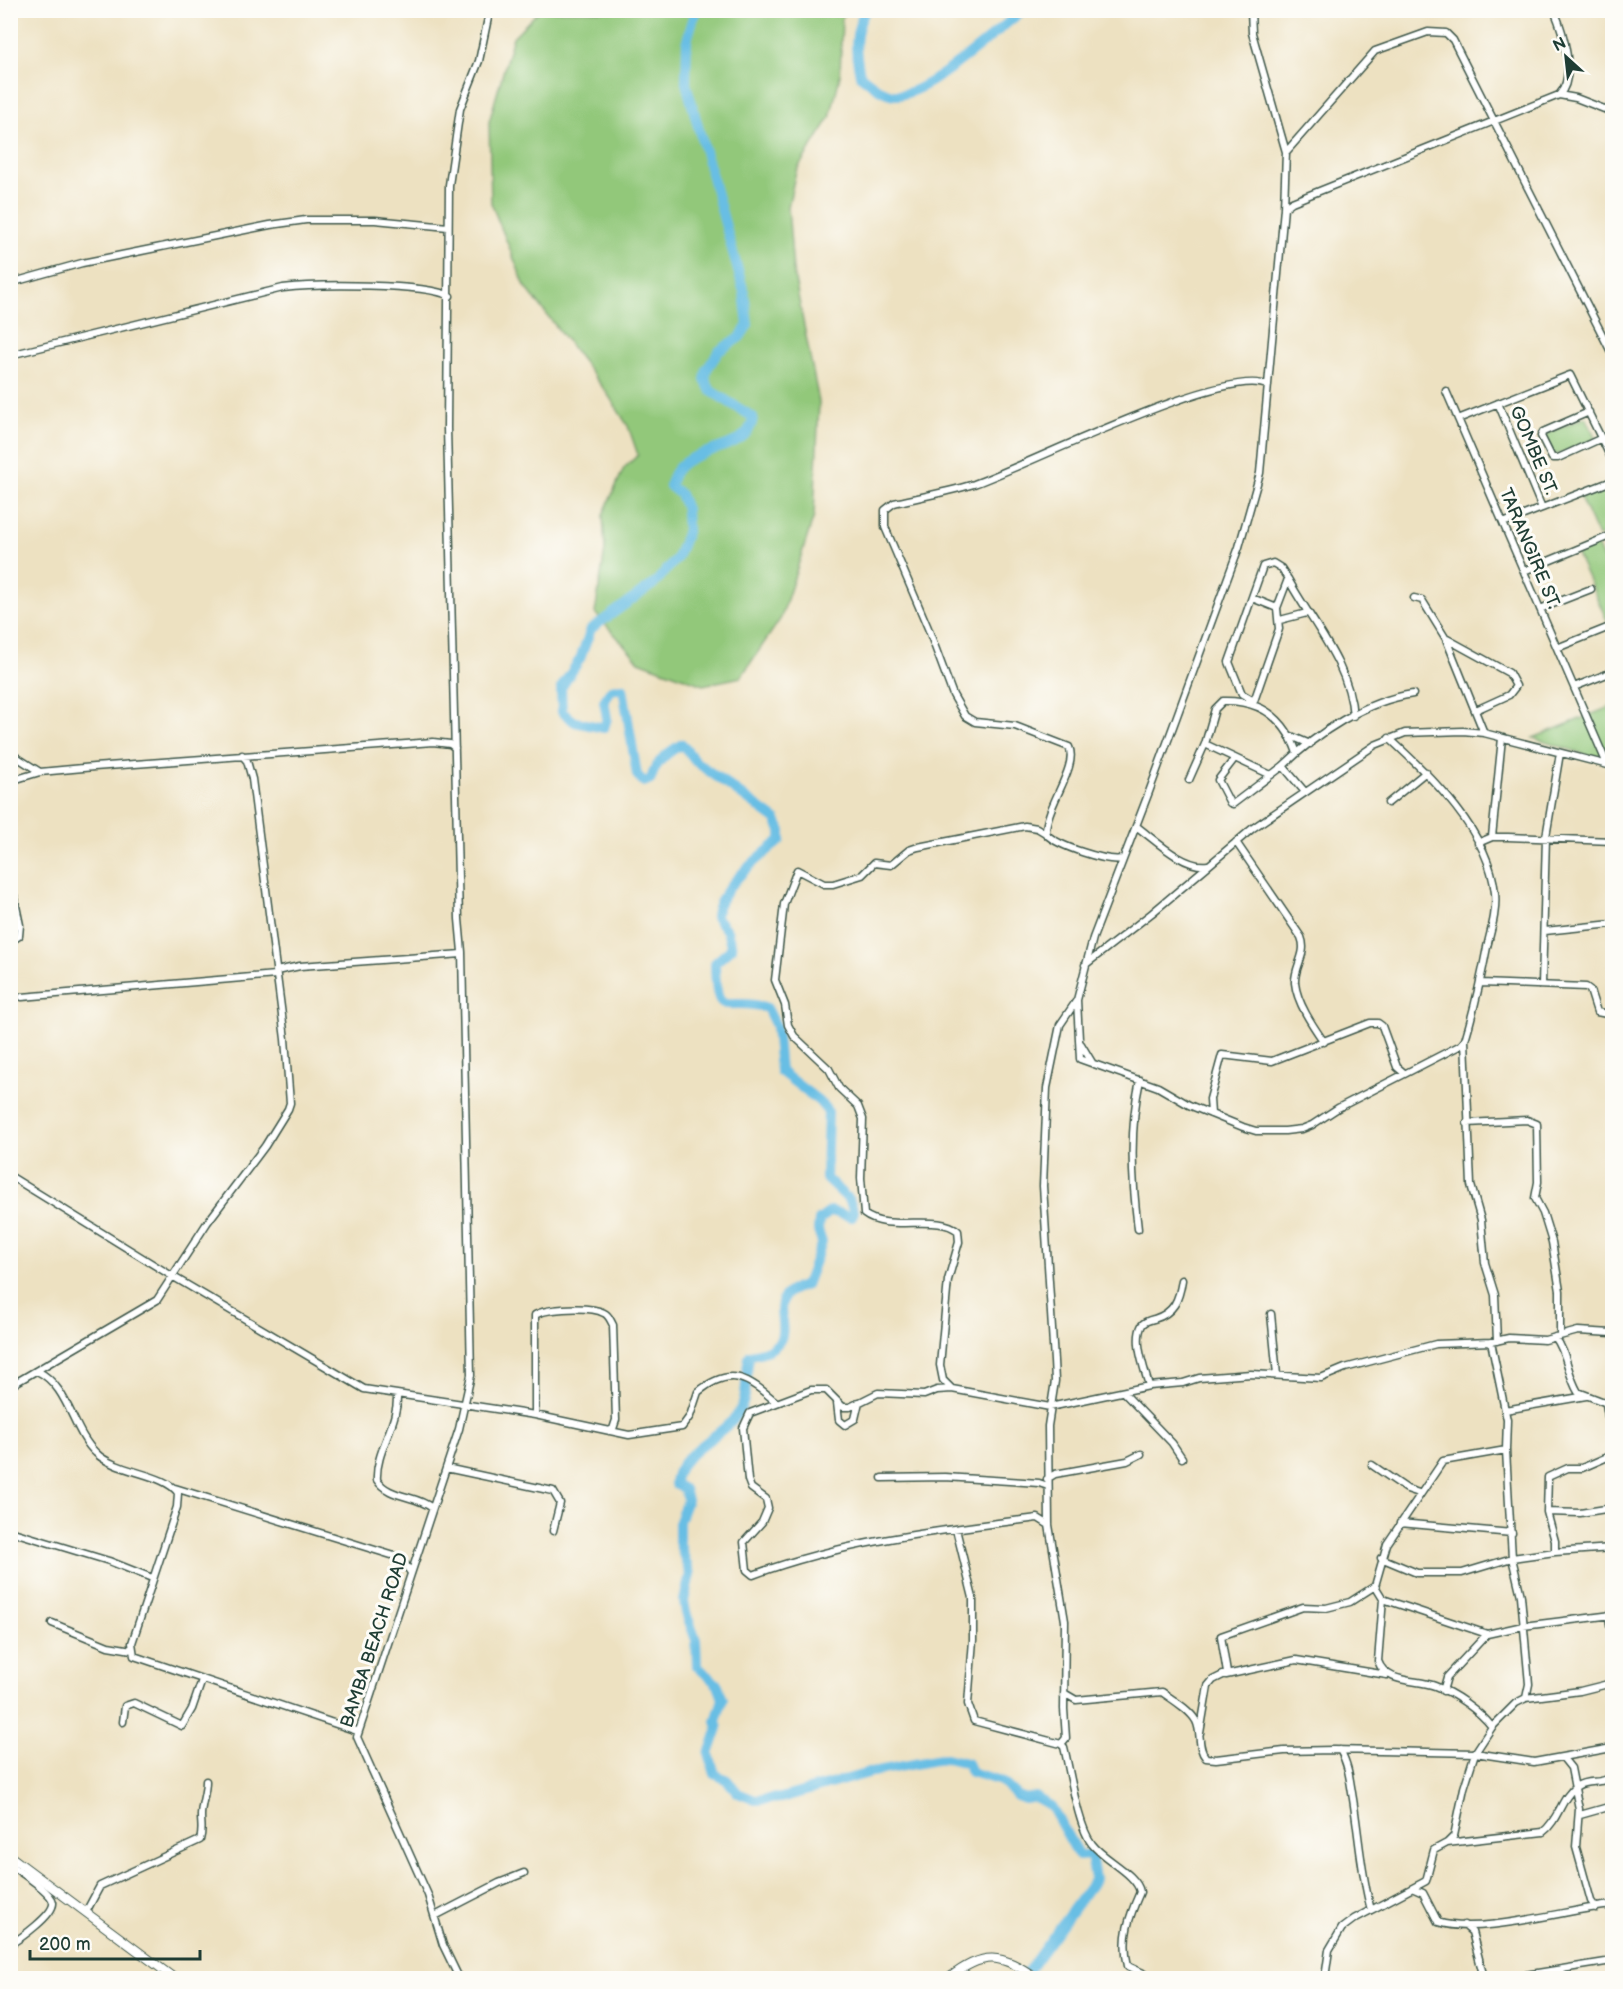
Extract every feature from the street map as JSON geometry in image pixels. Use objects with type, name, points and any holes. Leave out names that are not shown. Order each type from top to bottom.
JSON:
[{"type":"main road","points":[[10,1856],[174,1978]]},
{"type":"main road","points":[[949,1978],[965,1966],[993,1957],[1015,1963],[1034,1977]]},
{"type":"street","name":"BAMBA BEACH ROAD","points":[[459,1978],[443,1945],[422,1879],[358,1742],[357,1731],[446,1468],[466,1404],[471,1375],[472,1340],[447,428],[450,296],[447,227],[456,126],[479,62],[488,18],[494,10]]},
{"type":"street","points":[[1251,10],[1252,33],[1286,152],[1284,208],[1260,473],[1239,547],[1084,965],[1077,1000],[1081,1043],[1092,1064],[1140,1080],[1211,1114],[1256,1131],[1302,1129],[1465,1040]]},
{"type":"street","points":[[1554,10],[1565,38],[1567,61],[1565,87],[1559,95]]},
{"type":"street","points":[[1286,152],[1375,51],[1428,32],[1446,33],[1453,40],[1612,354]]},
{"type":"street","points":[[1284,208],[1292,202],[1559,95],[1576,98],[1612,111]]},
{"type":"street","points":[[1284,196],[1292,202]]},
{"type":"street","points":[[10,284],[82,263],[270,225],[306,220],[375,220],[447,227]]},
{"type":"street","points":[[10,355],[302,285],[417,289],[450,296]]},
{"type":"street","points":[[1458,419],[1569,375],[1612,460]]},
{"type":"street","points":[[1047,834],[1047,817],[1069,760],[1069,747],[1015,726],[975,722],[965,716],[953,695],[928,628],[885,527],[885,510],[894,503],[972,484],[1005,472],[1178,398],[1248,383],[1259,382],[1268,386]]},
{"type":"street","name":"TARANGIRE ST.","points":[[1446,391],[1586,716],[1610,765]]},
{"type":"street","name":"GOMBE ST.","points":[[1498,403],[1542,508]]},
{"type":"street","points":[[1589,412],[1543,432],[1541,436],[1550,457],[1558,458],[1602,438]]},
{"type":"street","points":[[1503,524],[1612,481]]},
{"type":"street","points":[[1524,571],[1612,535]]},
{"type":"street","points":[[1297,753],[1286,726],[1242,694],[1229,662],[1266,563],[1273,563],[1281,568],[1347,680],[1352,697],[1353,716]]},
{"type":"street","points":[[1253,703],[1280,620],[1277,608],[1288,579]]},
{"type":"street","points":[[1540,609],[1591,589]]},
{"type":"street","points":[[1252,598],[1277,608]]},
{"type":"street","points":[[1414,598],[1422,600],[1446,639],[1484,734]]},
{"type":"street","points":[[1280,620],[1307,613]]},
{"type":"street","points":[[1557,648],[1612,626]]},
{"type":"street","points":[[1446,639],[1509,673],[1516,686],[1509,695],[1476,710]]},
{"type":"street","points":[[1574,687],[1612,672]]},
{"type":"street","points":[[1235,758],[1218,780],[1230,803],[1233,804],[1297,753],[1353,716],[1381,701],[1413,694]]},
{"type":"street","points":[[1189,780],[1205,744],[1219,703],[1235,701],[1253,703]]},
{"type":"street","points":[[1084,965],[1236,842],[1305,792],[1389,738],[1405,733],[1435,731],[1484,734],[1610,765]]},
{"type":"street","points":[[1291,736],[1310,744]]},
{"type":"street","points":[[1389,738],[1448,795],[1479,843],[1490,872],[1495,900],[1481,983],[1465,1040],[1467,1123],[1471,1185],[1481,1220],[1485,1263],[1495,1296],[1494,1341],[1505,1410],[1512,1558],[1520,1590],[1529,1684],[1526,1698]]},
{"type":"street","points":[[1492,837],[1502,738]]},
{"type":"street","points":[[10,781],[40,772],[242,755],[433,742],[450,744],[455,748]]},
{"type":"street","points":[[1205,744],[1271,775]]},
{"type":"street","points":[[10,753],[40,772]]},
{"type":"street","points":[[1542,985],[1546,837],[1560,753]]},
{"type":"street","points":[[10,1386],[147,1308],[157,1300],[207,1223],[265,1146],[288,1109],[290,1103],[285,1039],[252,779],[248,761],[242,755]]},
{"type":"street","points":[[1283,766],[1305,792]]},
{"type":"street","points":[[1388,803],[1426,772]]},
{"type":"street","points":[[952,1389],[943,1380],[940,1365],[948,1280],[959,1242],[958,1231],[941,1224],[913,1225],[875,1220],[864,1214],[861,1178],[863,1119],[858,1106],[839,1088],[829,1070],[794,1036],[788,1025],[785,1005],[775,980],[784,904],[798,870],[824,884],[833,884],[862,875],[874,863],[891,865],[909,850],[918,847],[1025,826],[1038,828],[1063,845],[1113,861],[1122,859]]},
{"type":"street","points":[[1136,826],[1183,858],[1199,866],[1211,864]]},
{"type":"street","points":[[1479,843],[1492,837],[1612,841]]},
{"type":"street","points":[[1236,842],[1301,937],[1304,950],[1296,974],[1297,991],[1324,1042]]},
{"type":"street","points":[[1113,861],[1118,870]]},
{"type":"street","points":[[10,877],[20,925],[19,936],[10,942]]},
{"type":"street","points":[[1545,931],[1612,924]]},
{"type":"street","points":[[22,997],[276,973],[300,966],[462,954]]},
{"type":"street","points":[[1481,983],[1586,987],[1590,990],[1597,1012],[1612,1015]]},
{"type":"street","points":[[1061,1744],[1066,1738],[1065,1621],[1049,1525],[1050,1407],[1055,1381],[1043,1177],[1047,1088],[1060,1025],[1077,1000]]},
{"type":"street","points":[[1211,1114],[1210,1099],[1222,1055],[1272,1061],[1370,1023],[1378,1023],[1382,1026],[1397,1067],[1404,1073]]},
{"type":"street","points":[[1138,1229],[1133,1179],[1133,1137],[1134,1107],[1140,1080]]},
{"type":"street","points":[[1467,1123],[1533,1120],[1537,1124],[1538,1174],[1535,1198],[1543,1213],[1552,1242],[1560,1291],[1557,1336],[1567,1359],[1572,1382],[1578,1392],[1609,1404],[1612,1441]]},
{"type":"street","points":[[10,1176],[172,1276],[364,1389],[535,1415],[629,1435],[682,1427],[690,1416],[698,1392],[706,1386],[732,1377],[747,1379],[776,1402]]},
{"type":"street","points":[[1149,1386],[1139,1338],[1141,1327],[1144,1323],[1169,1314],[1176,1303],[1182,1280]]},
{"type":"street","points":[[535,1415],[535,1315],[567,1309],[598,1311],[607,1315],[612,1324],[616,1420],[613,1429],[609,1431]]},
{"type":"street","points":[[1271,1314],[1277,1375]]},
{"type":"street","points":[[837,1403],[850,1407],[878,1393],[924,1395],[937,1390],[952,1389],[1050,1407],[1149,1386],[1183,1383],[1199,1378],[1277,1375],[1293,1378],[1321,1378],[1345,1368],[1436,1344],[1509,1338],[1533,1341],[1578,1331],[1612,1333]]},
{"type":"street","points":[[38,1371],[46,1375],[55,1386],[96,1453],[122,1469],[175,1488],[401,1558],[411,1574]]},
{"type":"street","points":[[859,1402],[855,1419],[845,1425],[839,1420],[837,1403],[832,1393],[826,1390],[811,1390],[750,1413],[743,1428],[748,1480],[751,1488],[766,1499],[768,1508],[762,1522],[744,1542],[749,1573],[753,1575],[818,1552],[956,1529],[1038,1518],[1049,1525]]},
{"type":"street","points":[[1124,1393],[1172,1443],[1182,1458]]},
{"type":"street","points":[[397,1394],[394,1421],[377,1480],[389,1491],[421,1500],[432,1508]]},
{"type":"street","points":[[1505,1410],[1587,1395]]},
{"type":"street","points":[[1389,1676],[1382,1670],[1378,1661],[1383,1599],[1375,1586],[1386,1544],[1443,1461],[1506,1450]]},
{"type":"street","points":[[882,1478],[953,1478],[1039,1483],[1048,1482],[1055,1473],[1127,1461],[1141,1454]]},
{"type":"street","points":[[1555,1552],[1555,1541],[1547,1512],[1548,1477],[1568,1468],[1582,1468],[1612,1455]]},
{"type":"street","points":[[1372,1465],[1407,1489],[1419,1493]]},
{"type":"street","points":[[446,1468],[553,1491],[560,1503],[554,1531]]},
{"type":"street","points":[[132,1650],[152,1578],[177,1507],[179,1497],[175,1488]]},
{"type":"street","points":[[1547,1512],[1581,1513],[1612,1508]]},
{"type":"street","points":[[1400,1523],[1512,1533]]},
{"type":"street","points":[[956,1529],[973,1598],[968,1704],[974,1721],[1065,1747],[1086,1835],[1114,1866],[1134,1878],[1139,1888],[1140,1892],[1129,1918],[1124,1951],[1128,1966],[1154,1978]]},
{"type":"street","points":[[10,1531],[109,1561],[152,1578]]},
{"type":"street","points":[[1381,1558],[1417,1573],[1451,1573],[1471,1572],[1512,1558],[1612,1548]]},
{"type":"street","points":[[1225,1675],[1227,1667],[1220,1640],[1223,1634],[1303,1607],[1326,1608],[1350,1602],[1375,1586]]},
{"type":"street","points":[[1383,1599],[1487,1634],[1523,1626],[1611,1616],[1612,1641]]},
{"type":"street","points":[[52,1623],[108,1646],[132,1650],[139,1659],[357,1731]]},
{"type":"street","points":[[1443,1691],[1447,1677],[1487,1634]]},
{"type":"street","points":[[1200,1734],[1204,1721],[1208,1686],[1213,1680],[1225,1675],[1296,1660],[1435,1686],[1474,1710],[1492,1727]]},
{"type":"street","points":[[123,1722],[125,1706],[134,1702],[182,1726],[192,1709],[202,1680]]},
{"type":"street","points":[[1447,1844],[1454,1836],[1464,1788],[1475,1753],[1492,1727],[1516,1702],[1526,1698],[1580,1691],[1612,1683]]},
{"type":"street","points":[[1064,1693],[1076,1700],[1085,1700],[1162,1692],[1194,1718],[1200,1734],[1201,1753],[1206,1758],[1340,1750],[1475,1753],[1520,1762],[1563,1758],[1595,1749],[1612,1748]]},
{"type":"street","points":[[1340,1750],[1347,1761],[1359,1833],[1364,1885],[1371,1910]]},
{"type":"street","points":[[1563,1758],[1571,1768],[1580,1815],[1576,1847],[1591,1901],[1596,1908]]},
{"type":"street","points":[[1325,1978],[1332,1942],[1342,1928],[1426,1881],[1434,1850],[1447,1844],[1543,1832],[1551,1826],[1575,1787],[1590,1781],[1604,1781],[1612,1775]]},
{"type":"street","points":[[86,1912],[100,1886],[200,1840],[206,1781]]},
{"type":"street","points":[[1580,1815],[1612,1806]]},
{"type":"street","points":[[10,1865],[49,1893],[53,1902],[53,1906],[38,1924],[10,1944]]},
{"type":"street","points":[[435,1916],[499,1883],[524,1873]]},
{"type":"street","points":[[1414,1889],[1423,1893],[1438,1922],[1464,1925],[1533,1918],[1612,1905]]},
{"type":"street","points":[[1464,1925],[1472,1932],[1484,1978]]},
{"type":"street","points":[[1506,1978],[1612,1960]]},
{"type":"green space","points":[[539,11],[847,11],[842,17],[840,76],[830,118],[796,171],[788,207],[793,270],[819,402],[814,516],[781,618],[741,677],[703,685],[639,661],[595,613],[605,550],[603,515],[624,468],[638,455],[628,426],[607,393],[525,286],[491,203],[489,122],[513,37]]},
{"type":"green space","points":[[1586,417],[1596,439],[1556,455],[1552,454],[1545,434]]},
{"type":"green space","points":[[1612,485],[1612,532],[1598,537],[1580,497]]},
{"type":"green space","points":[[1596,543],[1612,578],[1612,623],[1609,625],[1576,552]]},
{"type":"green space","points":[[1612,706],[1612,763],[1533,738]]},
{"type":"waterway","points":[[696,10],[687,40],[686,83],[744,292],[748,325],[740,337],[719,351],[707,369],[705,380],[711,391],[753,417],[749,430],[739,439],[698,455],[685,462],[675,472],[670,486],[680,494],[686,509],[687,532],[677,558],[655,583],[591,629],[580,659],[561,688],[562,712],[575,722],[604,728],[607,718],[604,701],[611,690],[623,688],[637,775],[644,782],[651,779],[663,758],[682,744],[695,761],[776,820],[781,831],[781,840],[741,874],[731,885],[718,907],[716,917],[727,931],[732,948],[715,963],[718,995],[726,1004],[767,1008],[776,1026],[780,1071],[819,1101],[828,1112],[826,1178],[849,1200],[854,1211],[852,1217],[831,1211],[819,1220],[818,1230],[822,1242],[806,1285],[794,1289],[785,1296],[781,1313],[783,1330],[781,1338],[776,1345],[766,1351],[750,1355],[745,1397],[740,1410],[724,1428],[692,1454],[677,1473],[675,1484],[684,1489],[687,1500],[679,1521],[679,1542],[690,1574],[684,1601],[686,1613],[696,1640],[697,1666],[718,1685],[723,1699],[716,1721],[718,1728],[709,1754],[715,1774],[727,1780],[738,1793],[755,1800],[781,1798],[872,1772],[946,1758],[967,1763],[971,1772],[1001,1781],[1017,1796],[1025,1799],[1035,1797],[1051,1806],[1079,1856],[1091,1855],[1095,1879],[1023,1978]]},
{"type":"waterway","points":[[866,10],[859,26],[856,42],[860,75],[881,91],[896,95],[925,85],[943,74],[1023,10]]}]
